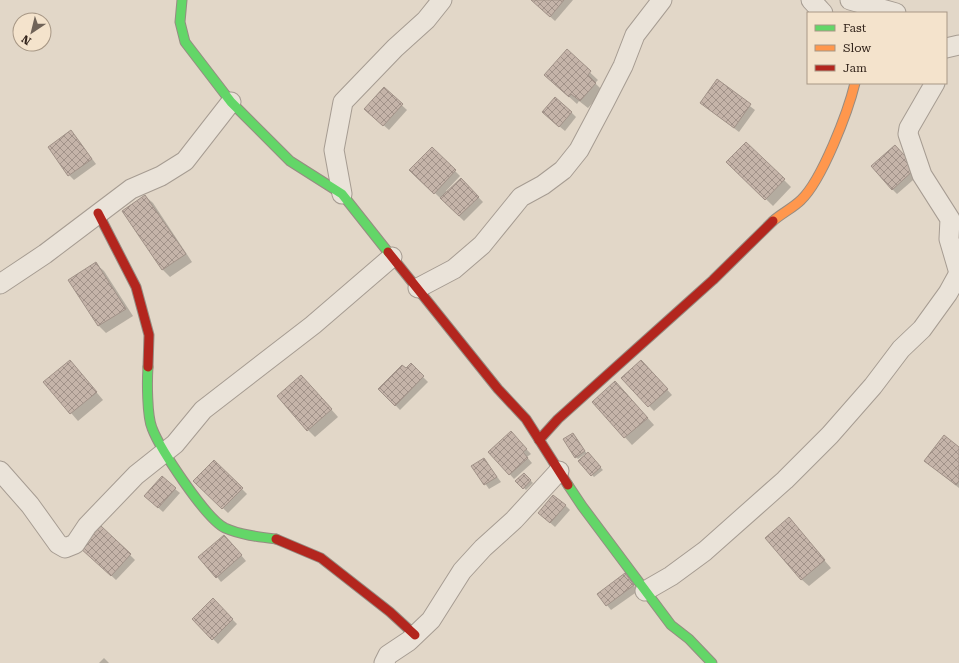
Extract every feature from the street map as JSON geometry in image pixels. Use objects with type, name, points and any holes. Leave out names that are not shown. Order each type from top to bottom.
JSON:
[{"type":"street","points":[[182,0],[180,22],[185,42],[231,102],[290,161],[342,194],[498,389],[526,419],[559,471],[671,625],[689,639],[712,663]]},
{"type":"street","points":[[342,194],[334,150],[343,102],[374,69],[426,20],[442,0]]},
{"type":"street","points":[[418,288],[454,269],[482,246],[521,197],[543,185],[563,170],[579,150],[623,66],[635,35],[662,0]]},
{"type":"street","points":[[811,0],[822,12]]},
{"type":"street","points":[[850,0],[892,12]]},
{"type":"street","points":[[947,48],[959,45]]},
{"type":"street","points":[[539,440],[558,419],[713,280],[775,219],[801,200],[818,176],[850,103],[855,84]]},
{"type":"street","points":[[645,591],[671,576],[705,551],[795,470],[830,435],[873,386],[901,349],[922,329],[954,294],[959,273],[949,239],[950,220],[922,175],[908,134],[908,128],[934,84]]},
{"type":"street","points":[[0,284],[45,254],[131,189],[161,176],[184,161],[231,102]]},
{"type":"street","points":[[98,213],[136,287],[149,335],[147,382],[151,427],[165,452],[202,507],[225,528],[251,536],[280,540],[321,558],[390,612],[415,635]]},
{"type":"street","points":[[0,471],[30,505],[58,544],[65,548],[75,544],[87,526],[136,476],[175,444],[203,410],[313,325],[392,257]]},
{"type":"street","points":[[384,663],[388,655],[409,642],[431,620],[462,571],[483,548],[514,520],[559,471]]},
{"type":"building","points":[[531,0],[564,0],[550,17]]},
{"type":"building","points":[[567,49],[591,71],[588,75],[596,83],[580,101],[571,94],[569,97],[544,75]]},
{"type":"building","points":[[717,79],[751,104],[734,128],[700,103]]},
{"type":"building","points":[[384,87],[403,104],[383,126],[364,109]]},
{"type":"building","points":[[555,97],[572,112],[559,127],[542,112]]},
{"type":"building","points":[[71,130],[92,159],[68,176],[48,147]]},
{"type":"building","points":[[746,142],[785,179],[765,200],[726,162]]},
{"type":"building","points":[[895,145],[916,168],[892,190],[871,166]]},
{"type":"building","points":[[432,147],[456,170],[434,194],[409,170]]},
{"type":"building","points":[[461,178],[479,197],[459,216],[440,198]]},
{"type":"building","points":[[145,195],[186,254],[162,270],[122,211]]},
{"type":"building","points":[[96,262],[126,309],[98,326],[68,280]]},
{"type":"building","points":[[70,360],[97,392],[70,414],[43,382]]},
{"type":"building","points":[[641,360],[668,389],[648,407],[621,378]]},
{"type":"building","points":[[411,363],[424,376],[395,406],[378,389],[402,365],[406,368]]},
{"type":"building","points":[[301,375],[332,409],[307,431],[277,396]]},
{"type":"building","points":[[615,381],[648,418],[624,438],[592,402]]},
{"type":"building","points":[[511,431],[527,449],[523,452],[528,458],[509,475],[488,452]]},
{"type":"building","points":[[573,433],[585,451],[575,458],[563,439]]},
{"type":"building","points":[[944,435],[959,447],[959,481],[956,485],[924,461]]},
{"type":"building","points":[[588,452],[601,467],[591,476],[578,461]]},
{"type":"building","points":[[484,458],[497,477],[484,485],[471,466]]},
{"type":"building","points":[[214,460],[243,488],[222,509],[193,481]]},
{"type":"building","points":[[524,473],[531,480],[523,489],[515,481]]},
{"type":"building","points":[[162,476],[176,488],[158,508],[144,496]]},
{"type":"building","points":[[553,495],[566,505],[550,523],[538,513]]},
{"type":"building","points":[[789,517],[825,560],[801,580],[765,538]]},
{"type":"building","points":[[101,526],[131,554],[111,576],[80,548]]},
{"type":"building","points":[[224,535],[242,555],[216,578],[198,557]]},
{"type":"building","points":[[625,573],[634,585],[606,606],[597,594]]},
{"type":"building","points":[[213,598],[233,619],[212,640],[192,619]]},
{"type":"traffic: fast","points":[[182,0],[180,22],[185,42],[231,102],[290,161],[342,194],[388,252]]},
{"type":"traffic: fast","points":[[148,367],[148,407],[150,423],[164,451],[184,482],[207,512],[225,528],[244,534],[276,539]]},
{"type":"traffic: fast","points":[[568,485],[671,625],[689,639],[712,663]]},
{"type":"traffic: slow","points":[[773,221],[795,206],[809,190],[817,177],[833,145],[847,111],[855,84]]},
{"type":"traffic: jam","points":[[98,213],[136,287],[149,335],[148,367]]},
{"type":"traffic: jam","points":[[539,440],[558,419],[713,280],[773,221]]},
{"type":"traffic: jam","points":[[388,252],[498,389],[526,419],[568,485]]},
{"type":"traffic: jam","points":[[276,539],[321,558],[390,612],[415,635]]}]
